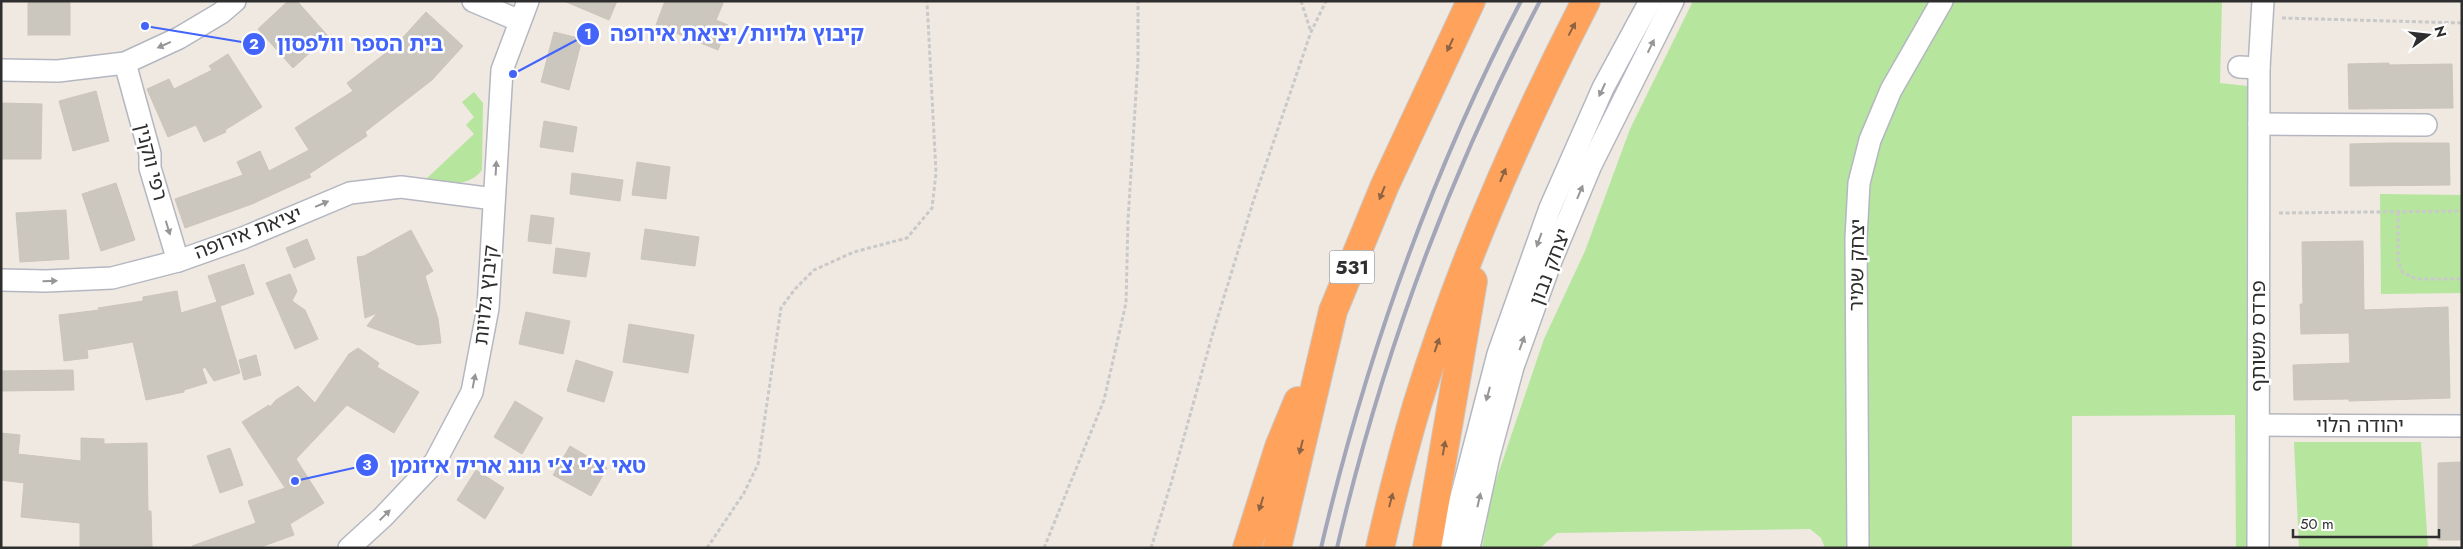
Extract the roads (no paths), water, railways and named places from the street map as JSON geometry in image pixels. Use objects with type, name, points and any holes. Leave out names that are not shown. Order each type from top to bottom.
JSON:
[{"type":"highway","name":"531","points":[[1277,548],[1334,311],[1385,185],[1471,1]]},
{"type":"highway","points":[[1380,548],[1417,406],[1451,304],[1516,144],[1586,1]]},
{"type":"highway","points":[[1427,548],[1484,220]]},
{"type":"highway","points":[[1247,548],[1279,447],[1334,311]]},
{"type":"street","points":[[1,70],[16,72],[58,71],[125,63],[179,38],[221,13],[235,1]]},
{"type":"street","points":[[473,1],[520,21]]},
{"type":"street","name":"קיבוץ גלויות","points":[[349,548],[384,517],[434,462],[472,392],[488,308],[502,70],[528,1]]},
{"type":"street","name":"יצחק נבון","points":[[1448,548],[1498,354],[1550,208],[1603,88],[1650,1]]},
{"type":"street","name":"יצחק נבון","points":[[1469,548],[1489,456],[1513,367],[1551,261],[1591,165],[1673,1]]},
{"type":"street","name":"יצחק שמיר","points":[[1858,548],[1856,238],[1859,183],[1870,140],[1891,90],[1942,1]]},
{"type":"street","name":"פרדס משותף","points":[[2258,548],[2259,124],[2249,67],[2263,10]]},
{"type":"street","name":"רפי ווקנין","points":[[125,63],[150,154],[150,168],[178,261]]},
{"type":"street","points":[[2259,124],[2426,125]]},
{"type":"street","name":"יציאת אירופה","points":[[1,280],[46,282],[112,278],[178,261],[244,238],[350,193],[401,187],[494,200]]},
{"type":"street","name":"יהודה הלוי","points":[[2258,425],[2462,426]]},
{"type":"railway","points":[[1321,548],[1358,406],[1404,268],[1458,133],[1521,1]]},
{"type":"railway","points":[[1337,548],[1375,406],[1421,268],[1447,200],[1476,133],[1540,1]]},
{"type":"place","name":"בית הספר וולפסון","points":[[145,26]]},
{"type":"place","name":"קיבוץ גלויות/יציאת אירופה","points":[[513,74]]},
{"type":"place","name":"טאי צ'י צ'י גונג אריק איזנמן","points":[[295,481]]}]
